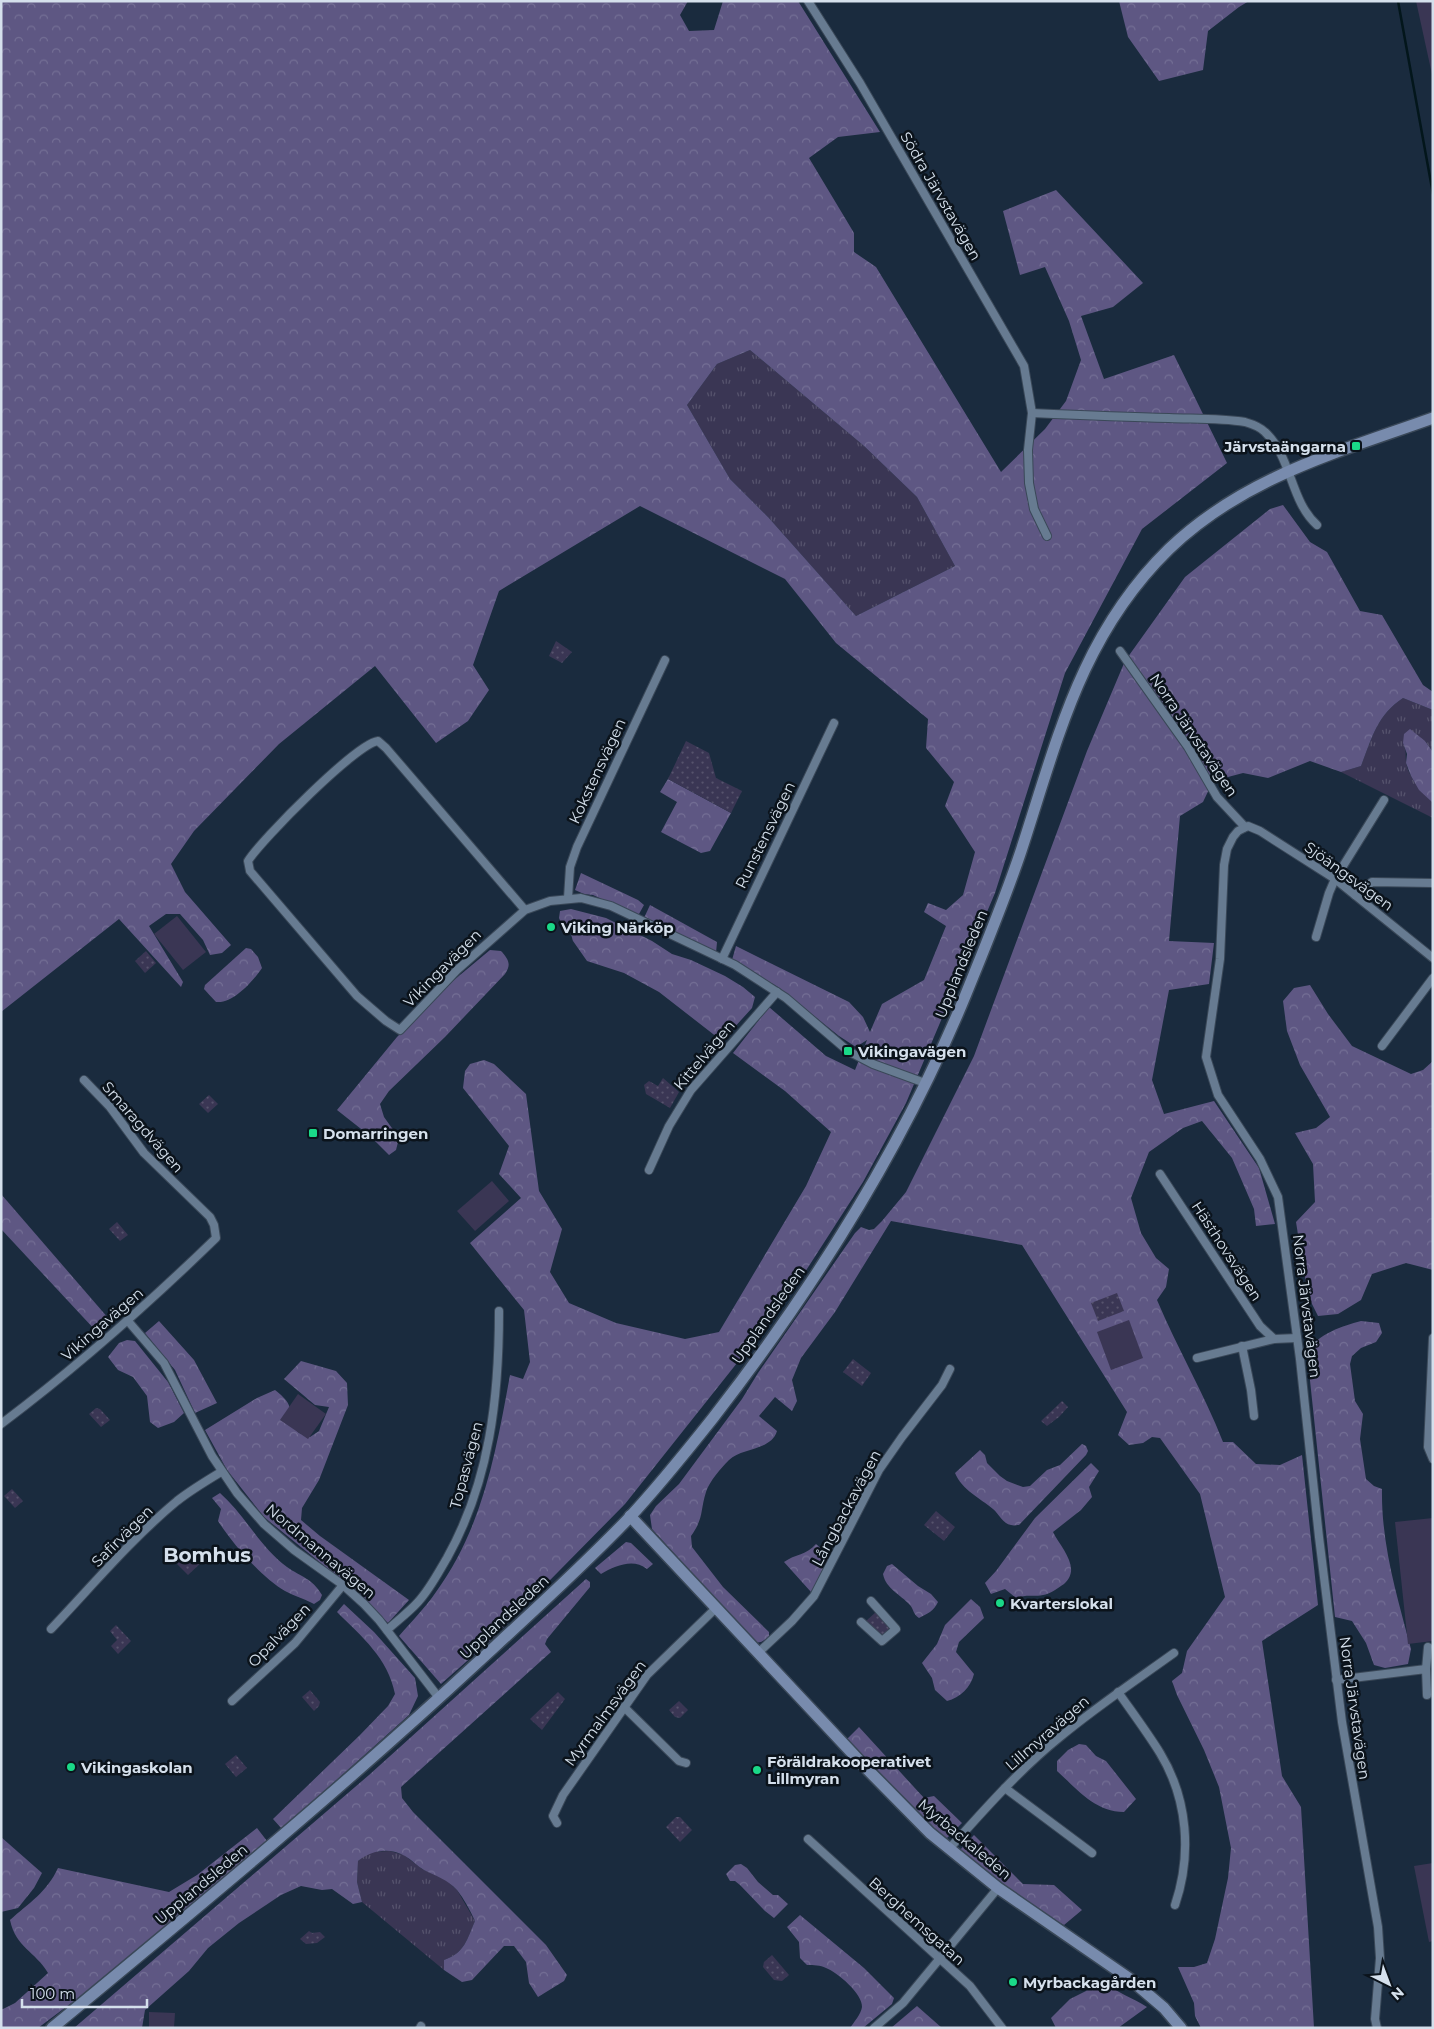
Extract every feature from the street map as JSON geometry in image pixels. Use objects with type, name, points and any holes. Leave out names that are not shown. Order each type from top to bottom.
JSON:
[{"type":"street","name":"Södra Järvstavägen","points":[[808,1],[860,83],[1022,361],[1029,386],[1032,412],[1028,450],[1029,483],[1034,509],[1048,536]]},
{"type":"street","points":[[1032,412],[1246,422],[1266,433],[1274,443],[1301,502],[1317,524]]},
{"type":"street","name":"Upplandsleden","points":[[52,2028],[346,1781],[439,1698],[556,1590],[630,1516],[712,1419],[783,1323],[822,1266],[870,1187],[926,1083],[964,999],[1013,875],[1072,696],[1102,635],[1130,592],[1174,544],[1229,502],[1288,470],[1433,418]]},
{"type":"street","name":"Norra Järvstavägen","points":[[1120,651],[1188,747],[1217,797],[1245,827],[1238,830],[1229,843],[1224,865],[1220,959],[1206,1057],[1218,1095],[1260,1159],[1278,1197],[1297,1338],[1336,1680],[1352,1788],[1378,1926],[1380,1958],[1375,2019],[1377,2028]]},
{"type":"street","name":"Kokstensvägen","points":[[568,898],[568,874],[577,847],[664,660]]},
{"type":"street","name":"Runstensvägen","points":[[722,959],[834,723]]},
{"type":"street","name":"Vikingavägen","points":[[525,910],[378,741],[365,747],[321,783],[291,812],[248,861],[248,867],[357,996],[400,1030],[457,970],[525,910],[539,904],[568,898],[591,900],[605,904],[746,971],[777,992],[838,1043],[858,1057],[926,1083]]},
{"type":"street","points":[[1316,937],[1329,892],[1335,879],[1384,800]]},
{"type":"street","name":"Sjöängsvägen","points":[[1245,827],[1251,826],[1260,831],[1335,879],[1356,894],[1433,958]]},
{"type":"street","points":[[1356,894],[1369,883],[1376,882],[1433,883]]},
{"type":"street","points":[[1382,1046],[1433,978]]},
{"type":"street","name":"Kittelvägen","points":[[649,1170],[669,1126],[690,1090],[777,992]]},
{"type":"street","name":"Smaragdvägen","points":[[84,1080],[110,1107],[144,1153],[210,1216],[216,1238]]},
{"type":"street","name":"Hästhovsvägen","points":[[1160,1174],[1254,1318],[1274,1339]]},
{"type":"street","name":"Vikingavägen","points":[[1,1424],[128,1321],[216,1238]]},
{"type":"street","name":"Topasvägen","points":[[387,1630],[416,1604],[432,1583],[452,1549],[474,1500],[487,1455],[496,1404],[499,1359],[499,1311]]},
{"type":"street","name":"Nordmannavägen","points":[[128,1321],[164,1363],[221,1472],[237,1493],[264,1524],[294,1550],[343,1585],[364,1604],[387,1630],[439,1698]]},
{"type":"street","points":[[1197,1358],[1274,1339],[1297,1338]]},
{"type":"street","points":[[1433,1338],[1428,1447],[1433,1459]]},
{"type":"street","points":[[1242,1346],[1254,1416]]},
{"type":"street","name":"Långbackavägen","points":[[758,1653],[792,1621],[814,1596],[879,1470],[942,1385],[950,1369]]},
{"type":"street","name":"Safirvägen","points":[[51,1629],[120,1556],[177,1501],[221,1472]]},
{"type":"street","name":"Myrbackaleden","points":[[630,1516],[896,1799],[949,1848],[998,1888],[1130,1980],[1164,2008],[1181,2028]]},
{"type":"street","name":"Opalvägen","points":[[232,1701],[295,1643],[343,1585]]},
{"type":"street","points":[[862,1622],[882,1641],[896,1628],[871,1601]]},
{"type":"street","name":"Myrmalmsvägen","points":[[557,1823],[553,1816],[563,1795],[624,1706],[647,1675],[716,1608]]},
{"type":"street","points":[[1427,1695],[1426,1669],[1428,1647]]},
{"type":"street","name":"Lillmyravägen","points":[[949,1848],[1004,1788],[1058,1738],[1118,1692],[1174,1653]]},
{"type":"street","points":[[1336,1680],[1426,1669]]},
{"type":"street","points":[[1118,1692],[1160,1753],[1172,1776],[1179,1799],[1184,1822],[1186,1854],[1182,1884],[1175,1906]]},
{"type":"street","points":[[624,1706],[679,1761],[686,1763]]},
{"type":"street","points":[[1004,1788],[1092,1853]]},
{"type":"street","name":"Berghemsgatan","points":[[808,1839],[978,1995],[1002,2028]]},
{"type":"street","points":[[874,2028],[903,2003],[998,1888]]},
{"type":"green space","points":[[1,1],[688,1],[680,15],[689,31],[714,30],[723,1],[798,1],[880,132],[838,137],[809,158],[854,233],[854,252],[876,267],[1001,472],[1045,429],[1066,401],[1081,360],[1069,321],[1045,267],[1020,275],[1003,211],[1056,190],[1143,283],[1113,307],[1081,316],[1104,379],[1174,355],[1227,463],[1142,529],[1065,673],[995,893],[906,1103],[863,1182],[787,1300],[625,1504],[493,1638],[441,1684],[399,1636],[436,1592],[452,1567],[465,1541],[476,1515],[493,1460],[510,1375],[523,1379],[530,1362],[524,1310],[470,1243],[521,1198],[499,1174],[509,1146],[463,1088],[465,1071],[470,1064],[484,1060],[494,1064],[526,1094],[539,1191],[562,1229],[550,1272],[569,1303],[616,1323],[685,1339],[719,1332],[806,1186],[831,1132],[785,1091],[733,1053],[769,1007],[826,1056],[855,1070],[867,1040],[856,1047],[839,1036],[778,987],[732,960],[736,946],[849,1002],[863,1017],[870,1032],[882,1004],[924,980],[946,926],[924,912],[928,903],[946,910],[963,895],[975,852],[945,806],[954,782],[926,748],[928,719],[836,643],[785,579],[640,506],[499,591],[473,665],[489,690],[468,721],[436,743],[375,666],[279,744],[194,831],[171,864],[185,892],[231,945],[222,953],[210,955],[203,940],[180,914],[166,914],[149,926],[183,982],[181,987],[119,919],[1,1012]],"holes":[[[750,350],[864,446],[917,497],[955,566],[856,616],[768,517],[730,479],[687,405],[717,364]]]},
{"type":"green space","points":[[1119,1],[1249,1],[1208,31],[1203,70],[1159,81],[1128,37]]},
{"type":"green space","points":[[1416,1],[1433,1],[1433,79]]},
{"type":"green space","points":[[750,350],[864,446],[917,497],[955,566],[856,616],[768,517],[730,479],[687,405],[717,364]]},
{"type":"green space","points":[[1283,505],[1310,542],[1327,552],[1360,611],[1382,615],[1423,685],[1433,692],[1433,710],[1403,698],[1394,705],[1376,728],[1361,766],[1341,772],[1310,761],[1268,778],[1243,773],[1213,781],[1203,802],[1180,816],[1169,941],[1214,943],[1209,984],[1169,990],[1152,1080],[1164,1114],[1214,1101],[1259,1168],[1275,1224],[1256,1226],[1254,1209],[1232,1158],[1202,1121],[1183,1128],[1149,1152],[1131,1198],[1141,1233],[1156,1258],[1169,1269],[1166,1287],[1157,1300],[1223,1442],[1233,1442],[1256,1464],[1280,1465],[1302,1455],[1318,1605],[1262,1641],[1282,1776],[1301,1807],[1314,2028],[1201,2028],[1195,2016],[1194,2003],[1178,1967],[1194,1967],[1207,1963],[1215,1939],[1228,1878],[1231,1848],[1219,1787],[1172,1681],[1182,1673],[1187,1651],[1225,1597],[1200,1494],[1160,1438],[1152,1437],[1143,1443],[1129,1445],[1118,1435],[1127,1412],[1022,1245],[891,1221],[835,1312],[801,1358],[792,1380],[797,1401],[792,1411],[775,1397],[759,1416],[777,1431],[774,1437],[763,1446],[741,1453],[729,1460],[712,1480],[706,1492],[698,1524],[691,1536],[692,1547],[723,1587],[769,1632],[769,1637],[755,1643],[652,1529],[650,1515],[656,1506],[679,1484],[742,1399],[855,1233],[861,1227],[869,1230],[874,1229],[906,1192],[974,1056],[1087,751],[1125,661],[1185,577],[1270,509]]},
{"type":"green space","points":[[556,641],[572,652],[562,663],[549,656]]},
{"type":"green space","points":[[1403,698],[1433,710],[1433,752],[1425,741],[1403,743],[1407,768],[1421,790],[1433,803],[1433,818],[1341,772],[1361,766],[1376,728],[1387,712]]},
{"type":"green space","points":[[1410,729],[1425,741],[1433,752],[1433,803],[1419,790],[1406,763],[1407,754],[1403,743],[1404,734]]},
{"type":"green space","points":[[686,741],[709,753],[716,778],[742,791],[731,813],[668,779]]},
{"type":"green space","points":[[668,779],[731,813],[710,851],[701,853],[661,832],[677,802],[660,792]]},
{"type":"green space","points":[[581,873],[638,900],[644,905],[639,914],[636,915],[593,895],[575,890]]},
{"type":"green space","points":[[650,905],[717,942],[716,953],[644,918]]},
{"type":"green space","points":[[571,909],[606,918],[652,941],[672,954],[691,960],[725,976],[755,997],[752,1008],[722,1041],[659,992],[624,973],[587,961],[573,941],[570,931],[562,925],[559,918],[560,911]]},
{"type":"green space","points":[[177,916],[206,952],[183,970],[154,934]]},
{"type":"green space","points":[[246,948],[251,949],[258,957],[262,968],[236,996],[222,1002],[216,1002],[204,989],[205,985]]},
{"type":"green space","points":[[490,950],[501,951],[507,959],[509,964],[505,974],[445,1037],[389,1091],[380,1104],[384,1117],[399,1138],[396,1150],[389,1155],[370,1136],[337,1110],[397,1037],[454,980]]},
{"type":"green space","points":[[146,951],[156,963],[145,973],[135,961]]},
{"type":"green space","points":[[1310,985],[1328,1014],[1352,1046],[1411,1074],[1423,1070],[1433,1061],[1433,1270],[1406,1263],[1372,1274],[1361,1300],[1338,1314],[1318,1316],[1308,1296],[1296,1222],[1315,1202],[1313,1164],[1295,1133],[1316,1128],[1330,1117],[1300,1065],[1287,1031],[1283,1001],[1294,988]]},
{"type":"green space","points":[[663,1078],[679,1092],[670,1108],[646,1094],[644,1085],[649,1081],[658,1086]]},
{"type":"green space","points":[[209,1095],[218,1104],[208,1113],[199,1104]]},
{"type":"green space","points":[[492,1181],[509,1201],[475,1231],[457,1211]]},
{"type":"green space","points":[[1,1194],[109,1319],[96,1331],[1,1229]]},
{"type":"green space","points":[[117,1222],[128,1235],[120,1241],[109,1229]]},
{"type":"green space","points":[[1117,1293],[1124,1311],[1098,1321],[1091,1303]]},
{"type":"green space","points":[[1129,1320],[1143,1358],[1111,1370],[1097,1332]]},
{"type":"green space","points":[[159,1321],[194,1360],[217,1403],[195,1413],[175,1370],[145,1333]]},
{"type":"green space","points":[[1361,1321],[1379,1323],[1382,1333],[1376,1342],[1361,1348],[1352,1356],[1350,1364],[1355,1401],[1363,1414],[1360,1439],[1366,1479],[1374,1486],[1382,1489],[1382,1509],[1387,1550],[1395,1590],[1411,1649],[1408,1664],[1385,1668],[1374,1665],[1366,1643],[1352,1621],[1335,1617],[1307,1352],[1317,1340],[1338,1328]]},
{"type":"green space","points":[[127,1340],[135,1341],[168,1382],[184,1413],[174,1422],[158,1428],[150,1422],[147,1396],[133,1377],[118,1370],[108,1357],[119,1343]]},
{"type":"green space","points":[[853,1359],[871,1373],[862,1386],[843,1372]]},
{"type":"green space","points":[[301,1361],[336,1371],[347,1383],[348,1405],[319,1480],[302,1508],[301,1520],[320,1536],[409,1600],[388,1623],[349,1586],[264,1517],[227,1470],[205,1430],[257,1398],[275,1390],[289,1404],[291,1425],[299,1433],[310,1437],[319,1431],[329,1407],[315,1405],[284,1379]]},
{"type":"green space","points":[[298,1394],[326,1414],[308,1439],[280,1420]]},
{"type":"green space","points":[[1062,1401],[1068,1407],[1047,1426],[1041,1421]]},
{"type":"green space","points":[[96,1408],[100,1409],[110,1420],[101,1427],[89,1414]]},
{"type":"green space","points":[[1082,1444],[1086,1446],[1088,1451],[1086,1455],[1019,1525],[1006,1523],[993,1509],[967,1489],[955,1473],[980,1450],[985,1455],[987,1463],[1000,1476],[1023,1487],[1030,1486],[1047,1470],[1060,1465]]},
{"type":"green space","points":[[1091,1463],[1099,1471],[1089,1487],[1092,1497],[1081,1510],[1053,1532],[1071,1565],[1069,1578],[1064,1584],[1043,1595],[1016,1598],[1005,1589],[991,1594],[985,1583],[1035,1518]]},
{"type":"green space","points":[[12,1489],[23,1501],[15,1508],[4,1496]]},
{"type":"green space","points":[[220,1493],[277,1559],[306,1578],[318,1589],[322,1595],[320,1600],[314,1604],[285,1591],[267,1578],[248,1559],[218,1521],[221,1509],[212,1498]]},
{"type":"green space","points":[[936,1511],[955,1527],[944,1541],[924,1525]]},
{"type":"green space","points":[[1433,1518],[1433,1641],[1408,1644],[1395,1522]]},
{"type":"green space","points":[[626,1542],[631,1543],[653,1564],[647,1569],[636,1564],[624,1564],[601,1574],[595,1568]]},
{"type":"green space","points":[[816,1544],[829,1556],[829,1563],[811,1592],[784,1562],[809,1550]]},
{"type":"green space","points":[[184,1557],[191,1564],[199,1557],[203,1561],[188,1575],[177,1564]]},
{"type":"green space","points":[[892,1564],[918,1586],[931,1594],[938,1602],[927,1614],[919,1618],[910,1605],[887,1584],[883,1574],[887,1566]]},
{"type":"green space","points":[[586,1579],[590,1582],[590,1587],[547,1639],[545,1644],[551,1652],[401,1787],[402,1798],[413,1812],[546,1945],[567,1975],[564,1981],[538,1997],[529,1983],[526,1962],[514,1946],[504,1946],[472,1980],[462,1982],[444,1970],[444,1960],[461,1949],[475,1921],[469,1909],[457,1890],[446,1881],[424,1870],[399,1853],[381,1851],[369,1854],[358,1861],[357,1882],[362,1902],[353,1904],[332,1889],[322,1890],[301,1886],[281,1895],[239,1923],[208,1948],[189,1971],[145,2010],[142,2028],[74,2028],[369,1775]]},
{"type":"green space","points":[[971,1599],[980,1607],[984,1618],[959,1642],[956,1652],[974,1674],[964,1691],[947,1701],[935,1690],[932,1678],[922,1663],[937,1644],[945,1625]]},
{"type":"green space","points":[[344,1604],[374,1632],[415,1678],[418,1696],[409,1715],[282,1829],[273,1819],[360,1735],[388,1706],[395,1694],[392,1681],[373,1649],[337,1612]]},
{"type":"green space","points":[[877,1611],[892,1627],[880,1638],[865,1622]]},
{"type":"green space","points":[[116,1625],[131,1641],[118,1654],[111,1646],[117,1640],[110,1631]]},
{"type":"green space","points":[[310,1690],[320,1702],[314,1711],[302,1697]]},
{"type":"green space","points":[[558,1692],[565,1699],[542,1730],[530,1719]]},
{"type":"green space","points":[[679,1701],[688,1710],[680,1718],[675,1717],[669,1710]]},
{"type":"green space","points":[[859,1727],[924,1798],[934,1796],[962,1823],[945,1840],[846,1740]]},
{"type":"green space","points":[[1079,1744],[1086,1745],[1096,1756],[1106,1761],[1136,1799],[1124,1812],[1114,1811],[1095,1804],[1057,1771],[1057,1761],[1068,1750]]},
{"type":"green space","points":[[236,1755],[247,1768],[236,1777],[225,1764]]},
{"type":"green space","points":[[676,1817],[680,1817],[692,1830],[680,1842],[666,1827]]},
{"type":"green space","points":[[257,1828],[267,1841],[110,1974],[38,2028],[1,2028],[1,2010],[15,2003],[48,1973],[21,1943],[10,1920],[43,1891],[58,1868],[169,1892],[197,1875]]},
{"type":"green space","points":[[974,1835],[1023,1884],[1054,1885],[1082,1910],[1064,1925],[1022,1901],[960,1850]]},
{"type":"green space","points":[[1,1837],[42,1873],[34,1888],[18,1908],[1,1912]]},
{"type":"green space","points":[[390,1851],[404,1855],[422,1869],[445,1879],[457,1890],[475,1921],[461,1949],[444,1960],[444,1970],[362,1902],[357,1882],[358,1861],[369,1852]]},
{"type":"green space","points":[[1433,1863],[1433,1941],[1429,1942],[1414,1866]]},
{"type":"green space","points":[[741,1864],[773,1895],[778,1895],[788,1904],[774,1918],[740,1885],[735,1881],[730,1881],[726,1874],[735,1865]]},
{"type":"green space","points":[[800,1915],[864,1968],[894,1998],[892,2004],[863,2028],[850,2028],[862,2007],[854,1990],[831,1970],[824,1967],[807,1965],[800,1958],[799,1942],[787,1927]]},
{"type":"green space","points":[[309,1931],[312,1933],[320,1932],[325,1937],[317,1943],[306,1944],[300,1939]]},
{"type":"green space","points":[[772,1955],[789,1975],[782,1981],[774,1980],[763,1967],[764,1962]]},
{"type":"green space","points":[[1104,1982],[1147,2007],[1118,2028],[1056,2028],[1051,2018],[1070,1999]]},
{"type":"green space","points":[[917,2006],[942,2028],[891,2028]]},
{"type":"green space","points":[[149,2012],[175,2013],[174,2028],[149,2028]]},
{"type":"waterway","points":[[1398,1],[1433,194]]},
{"type":"place","name":"Järvstaängarna","points":[[1356,446]]},
{"type":"place","name":"Viking Närköp","points":[[551,927]]},
{"type":"place","name":"Vikingavägen","points":[[848,1051]]},
{"type":"place","name":"Domarringen","points":[[313,1133]]},
{"type":"place","name":"Kvarterslokal","points":[[1000,1603]]},
{"type":"place","name":"Vikingaskolan","points":[[71,1767]]},
{"type":"place","name":"Föräldrakooperativet Lillmyran","points":[[757,1770]]},
{"type":"place","name":"Myrbackagården","points":[[1013,1982]]},
{"type":"district","name":"Bomhus","points":[[207,1555]]}]
